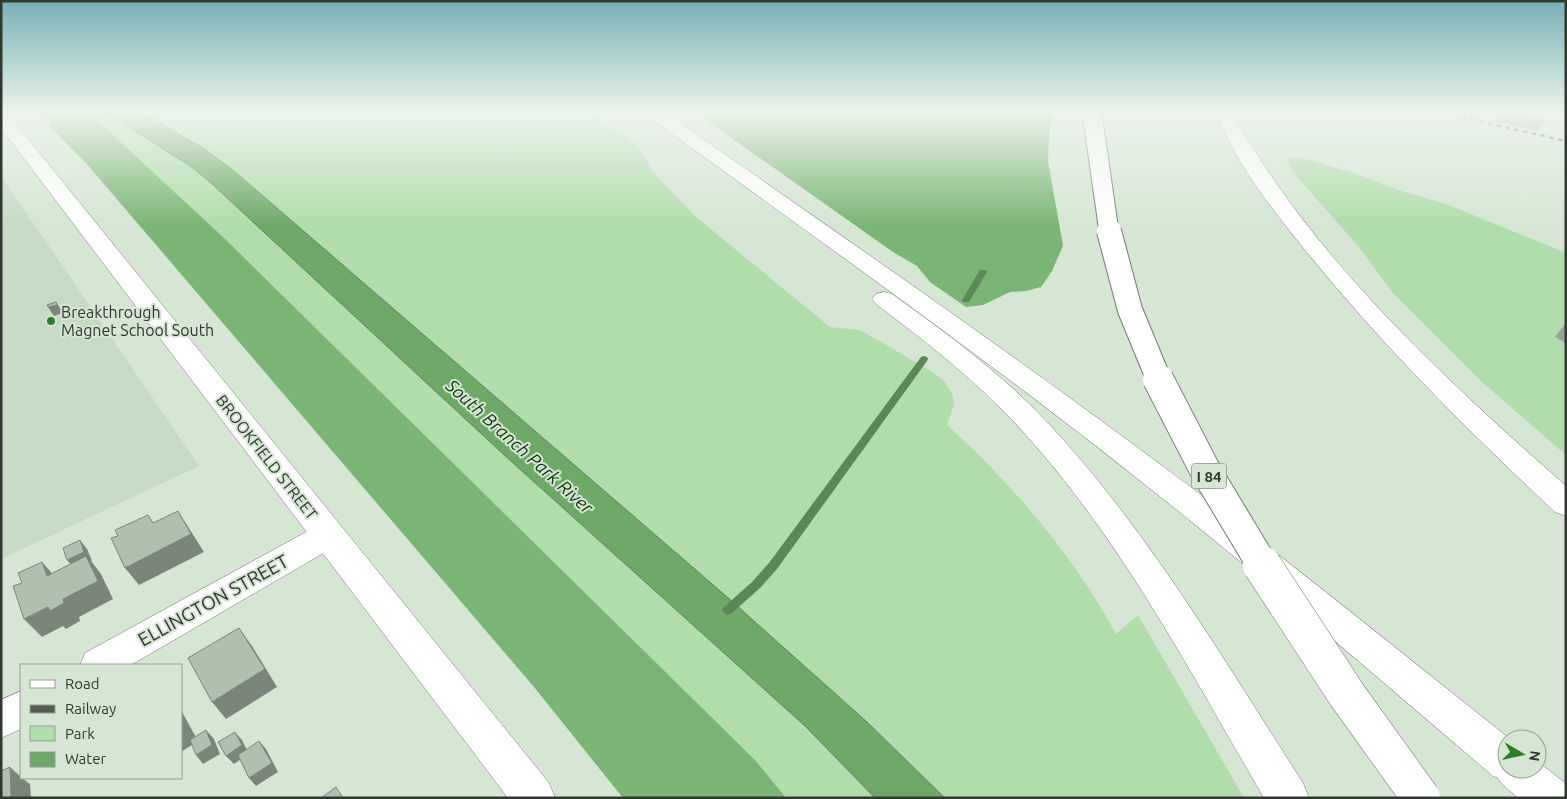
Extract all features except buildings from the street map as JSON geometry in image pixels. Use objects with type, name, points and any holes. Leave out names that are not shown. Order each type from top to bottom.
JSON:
[{"type":"main road","name":"BROOKFIELD STREET","points":[[27,150],[534,798]]},
{"type":"main road","points":[[682,150],[946,345],[997,389],[1037,428],[1088,489],[1136,555],[1288,798]]},
{"type":"main road","points":[[707,150],[981,346],[1126,454],[1253,553],[1497,754]]},
{"type":"main road","name":"I 84","points":[[1097,150],[1105,214],[1117,265],[1137,329],[1164,392],[1214,485],[1273,583],[1336,678],[1421,798]]},
{"type":"main road","points":[[1247,150],[1262,176],[1313,246],[1371,313],[1444,390],[1566,504]]},
{"type":"main road","name":"ELLINGTON STREET","points":[[100,664],[328,535]]},
{"type":"main road","points":[[1,720],[20,710]]},
{"type":"main road","points":[[1527,779],[1550,798]]},
{"type":"shaded area","points":[[73,150],[130,150],[225,239],[755,760],[786,798],[623,798],[534,687]]},
{"type":"shaded area","points":[[749,150],[1048,150],[1048,161],[1063,246],[1052,271],[1041,287],[1026,291],[1010,292],[983,305],[966,307],[930,282],[917,266],[893,252]]},
{"type":"shaded area","name":"Breakthrough Magnet School South","points":[[1,176],[199,466],[1,559]]},
{"type":"green space","points":[[87,150],[641,150],[652,171],[696,217],[830,327],[860,330],[931,371],[944,381],[952,393],[954,405],[947,425],[1019,497],[1081,577],[1116,634],[1138,615],[1244,798],[655,798]]},
{"type":"green space","points":[[1297,156],[1446,204],[1566,253],[1566,455],[1481,381],[1393,293],[1359,247],[1292,171],[1287,159]]},
{"type":"water","name":"South Branch Park River","points":[[165,150],[206,150],[234,171],[726,596],[867,722],[945,798],[875,798],[805,726],[502,453],[193,168]]},
{"type":"waterway","points":[[966,300],[983,272]]},
{"type":"waterway","points":[[728,610],[756,585],[773,566],[924,359]]},
{"type":"place","name":"Breakthrough Magnet School South","points":[[51,321]]}]
